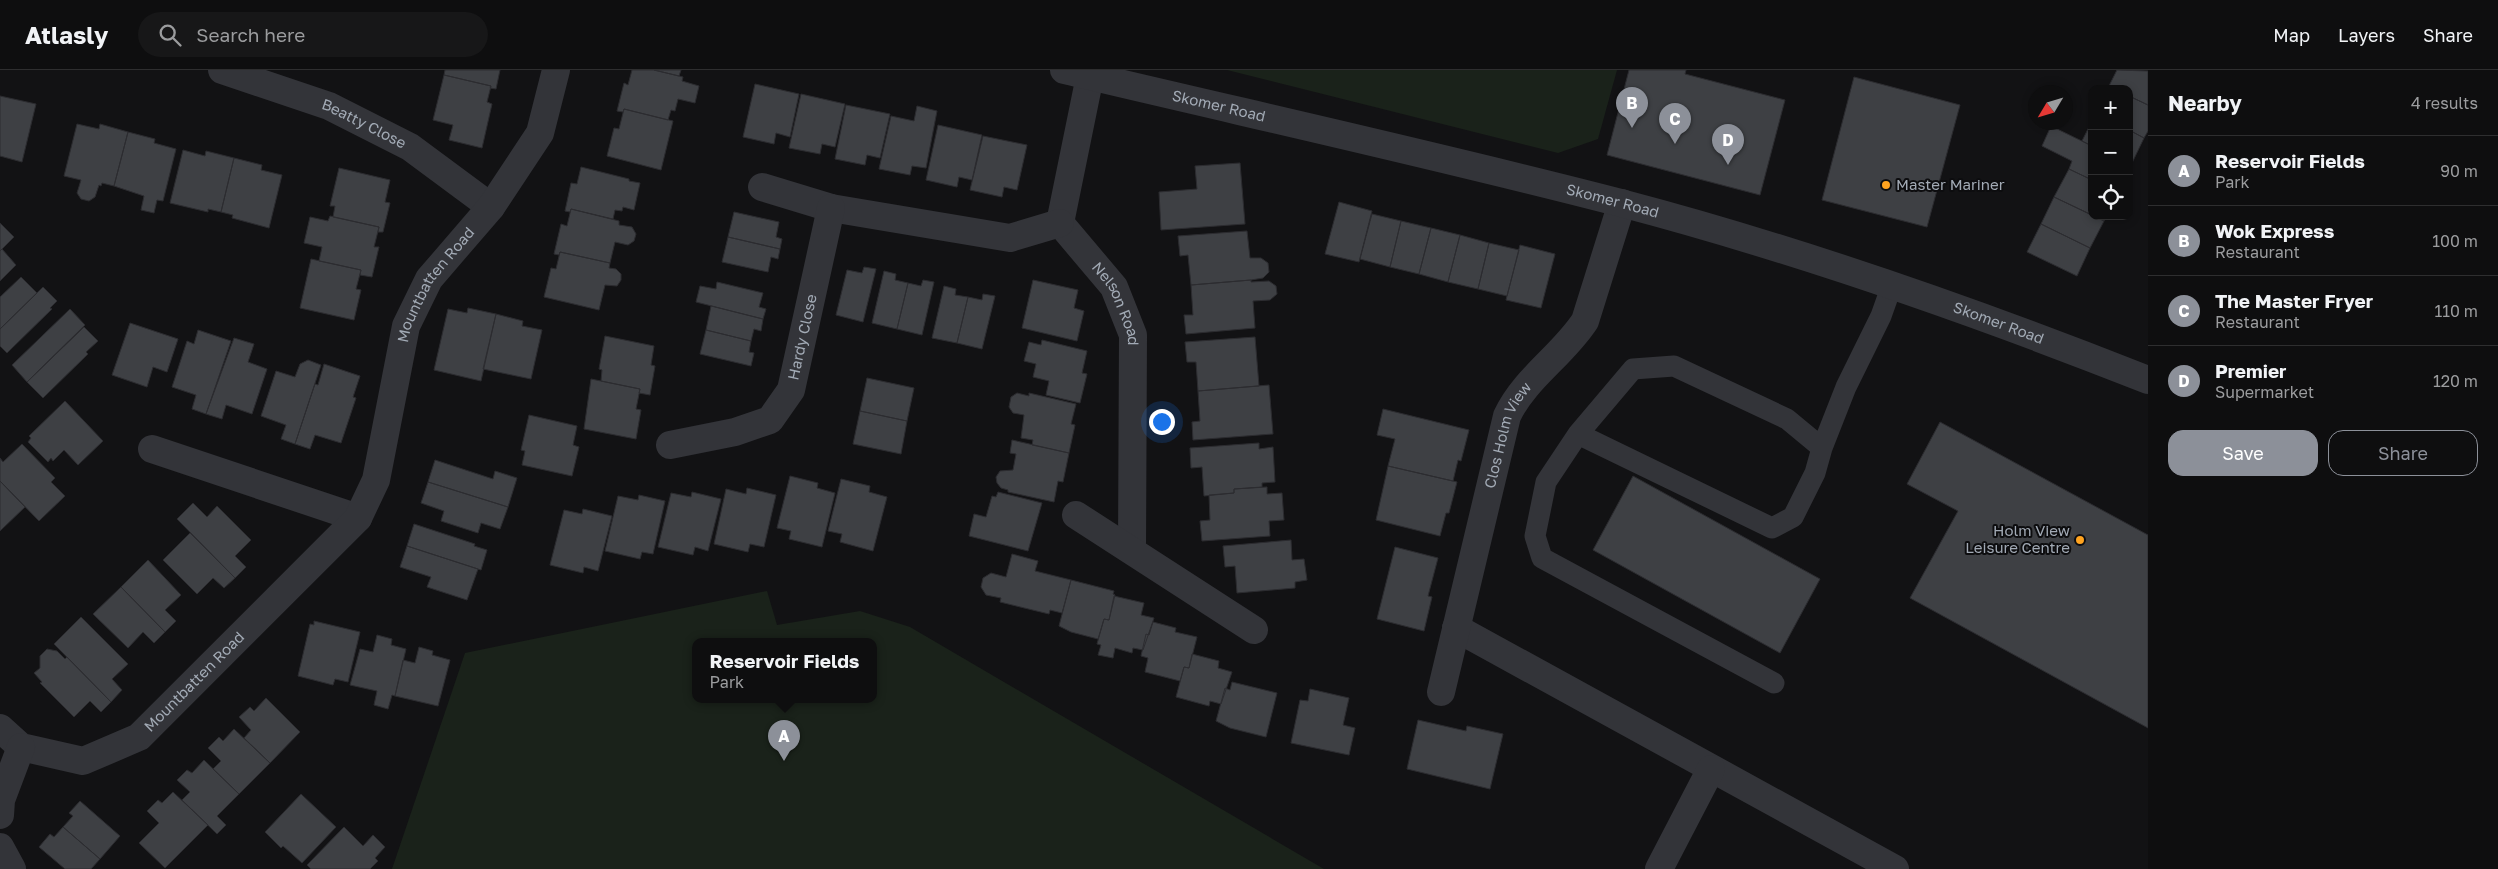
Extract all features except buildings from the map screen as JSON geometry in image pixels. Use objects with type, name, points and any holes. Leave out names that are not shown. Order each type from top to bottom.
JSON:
[{"type":"street","name":"Beatty Close","points":[[222,70],[329,106],[410,147],[491,207]]},
{"type":"street","name":"Mountbatten Road","points":[[0,728],[21,747],[83,761],[140,737],[358,518],[376,480],[406,326],[429,279],[491,207],[540,132],[556,70]]},
{"type":"street","name":"Skomer Road","points":[[1064,70],[1622,203],[1770,246],[1892,285],[2002,324],[2148,380]]},
{"type":"street","points":[[762,188],[832,208],[1010,238],[1060,223],[1090,76]]},
{"type":"street","name":"Clos Holm View","points":[[1441,692],[1507,416],[1515,401],[1528,384],[1575,337],[1585,321],[1622,203]]},
{"type":"street","name":"Hardy Close","points":[[670,445],[735,432],[770,420],[791,390],[832,208]]},
{"type":"street","name":"Nelson Road","points":[[1060,223],[1114,287],[1133,335],[1132,550]]},
{"type":"street","points":[[152,449],[358,518]]},
{"type":"street","points":[[1076,515],[1254,630]]},
{"type":"street","points":[[1456,628],[1895,869]]},
{"type":"street","points":[[0,815],[1,800],[21,747]]},
{"type":"street","points":[[1659,869],[1711,768]]},
{"type":"street","points":[[0,847],[12,869]]},
{"type":"lane","points":[[1578,434],[1772,528],[1793,517],[1815,473],[1822,448],[1846,387],[1881,316],[1892,285]]},
{"type":"lane","points":[[1774,683],[1542,558],[1535,536],[1546,482],[1578,434],[1633,369],[1674,366],[1787,418],[1822,448]]},
{"type":"shaded area","points":[[1227,70],[1617,70],[1598,139],[1558,153]]},
{"type":"shaded area","points":[[767,591],[777,625],[860,611],[910,627],[1324,869],[392,869],[465,653]]},
{"type":"place","name":"Wok Express","points":[[1632,128]]},
{"type":"place","name":"The Master Fryer","points":[[1675,144]]},
{"type":"place","name":"Premier","points":[[1728,165]]},
{"type":"place","name":"Master Mariner","points":[[1886,185]]},
{"type":"place","name":"Holm View Leisure Centre","points":[[2080,540]]},
{"type":"place","name":"Reservoir Fields","points":[[784,761]]}]
